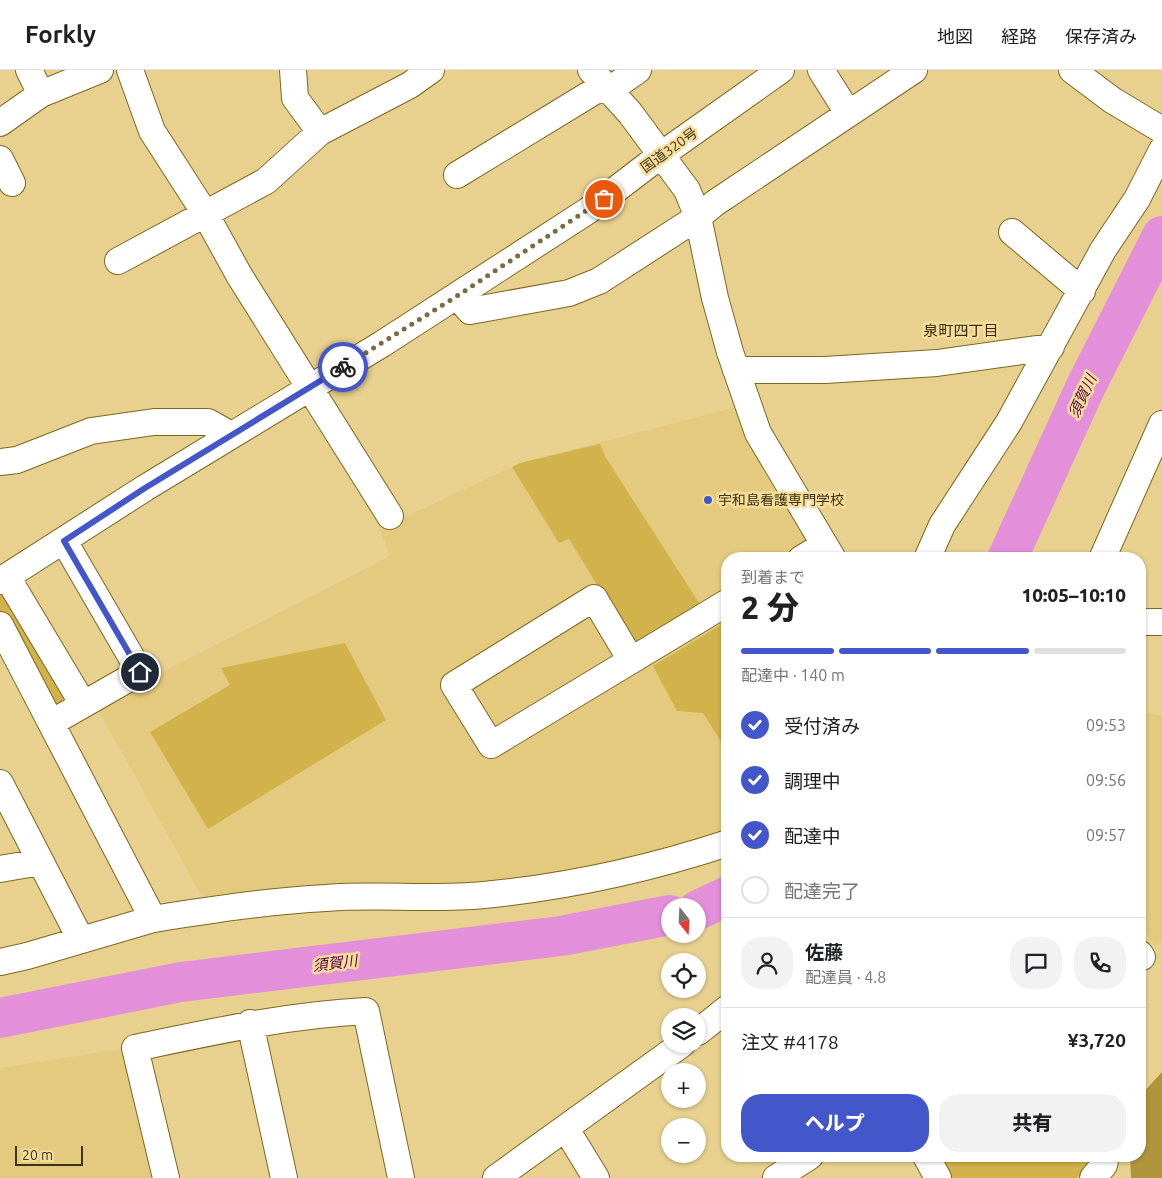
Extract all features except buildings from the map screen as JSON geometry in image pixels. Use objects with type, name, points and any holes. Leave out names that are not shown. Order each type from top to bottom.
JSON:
[{"type":"street","points":[[29,70],[41,94]]},
{"type":"street","points":[[0,124],[41,94],[100,70]]},
{"type":"street","points":[[130,70],[152,131],[206,215],[239,275],[390,516]]},
{"type":"street","points":[[293,70],[295,98],[320,132]]},
{"type":"street","points":[[118,261],[266,181],[320,132],[410,85],[431,70]]},
{"type":"street","points":[[457,175],[601,82],[638,70]]},
{"type":"street","points":[[821,70],[848,113]]},
{"type":"street","points":[[457,296],[470,311],[569,294],[599,281],[698,217],[715,203],[914,70]]},
{"type":"street","points":[[1072,70],[1112,100],[1162,130]]},
{"type":"street","name":"国道320号","points":[[3,579],[231,435],[382,344],[589,210],[769,73]]},
{"type":"street","points":[[601,82],[630,113],[687,190],[698,217],[715,298],[736,370],[758,433],[829,552]]},
{"type":"street","points":[[930,552],[942,525],[1009,422],[1104,250],[1138,199],[1162,150]]},
{"type":"street","points":[[0,159],[12,183]]},
{"type":"street","points":[[1012,232],[1082,291]]},
{"type":"street","points":[[736,370],[825,370],[937,363],[1051,347]]},
{"type":"street","points":[[0,462],[16,460],[91,431],[154,422],[208,422],[231,435]]},
{"type":"street","points":[[1105,552],[1162,424]]},
{"type":"street","points":[[51,723],[140,672],[64,541]]},
{"type":"street","points":[[3,579],[83,704]]},
{"type":"street","points":[[631,660],[594,598],[454,685],[491,746],[721,606]]},
{"type":"street","points":[[1146,622],[1162,622]]},
{"type":"street","points":[[0,626],[153,919]]},
{"type":"street","points":[[0,783],[81,940]]},
{"type":"street","points":[[0,962],[153,919],[233,906],[326,898],[483,895],[566,884],[694,854],[721,845]]},
{"type":"street","points":[[0,869],[41,862]]},
{"type":"street","points":[[166,1178],[135,1048],[250,1023],[319,1013],[366,1011],[401,1178]]},
{"type":"street","points":[[706,1026],[721,1014]]},
{"type":"street","points":[[250,1023],[284,1178]]},
{"type":"street","points":[[496,1178],[670,1053]]},
{"type":"street","points":[[566,1129],[596,1178]]},
{"type":"street","points":[[776,1178],[801,1162]]},
{"type":"street","points":[[1093,1178],[1105,1162]]},
{"type":"shaded area","points":[[737,407],[748,440],[813,552],[721,552],[721,839],[555,881],[205,902],[96,706],[390,556],[380,529],[520,463]]},
{"type":"shaded area","points":[[600,444],[606,458],[701,606],[634,645],[569,539],[559,543],[512,467],[520,463]]},
{"type":"shaded area","points":[[0,588],[71,699],[53,709],[0,617]]},
{"type":"shaded area","points":[[721,625],[721,741],[703,713],[677,711],[653,666]]},
{"type":"shaded area","points":[[345,643],[386,720],[208,829],[150,732],[230,685],[221,668]]},
{"type":"shaded area","points":[[1150,713],[1162,716],[1162,942],[1154,945],[1146,933],[1146,715]]},
{"type":"shaded area","points":[[122,1049],[153,1178],[0,1178],[0,1068]]},
{"type":"shaded area","points":[[1162,1072],[1162,1178],[1131,1178],[1130,1162],[1146,1162],[1146,1089]]},
{"type":"shaded area","points":[[939,1162],[1089,1162],[1077,1178],[946,1178]]},
{"type":"waterway","name":"須賀川","points":[[1010,552],[1086,386],[1162,236]]},
{"type":"waterway","name":"須賀川","points":[[706,906],[721,899]]},
{"type":"waterway","name":"須賀川","points":[[0,1018],[181,982],[561,936],[661,917]]},
{"type":"way so far","points":[[343,367],[457,296],[604,199]]},
{"type":"place","name":"宇和島看護専門学校","points":[[708,500]]},
{"type":"district","name":"泉町四丁目","points":[[961,330]]},
{"type":"route","points":[[140,672],[64,541],[145,488],[343,367]]}]
